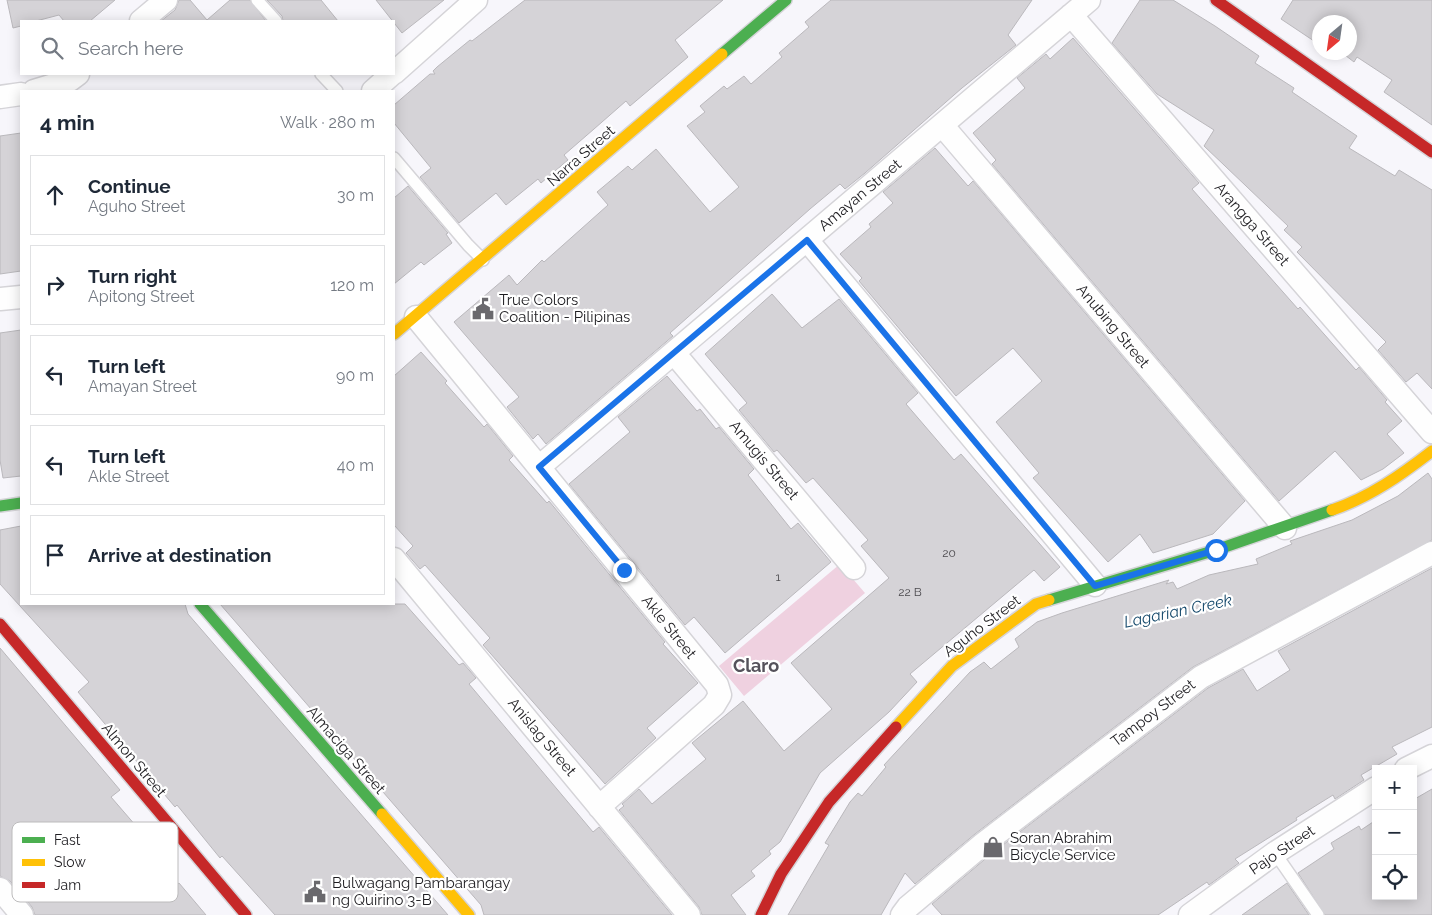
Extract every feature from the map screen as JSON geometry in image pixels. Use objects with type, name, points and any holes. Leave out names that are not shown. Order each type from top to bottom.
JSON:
[{"type":"street","points":[[142,20],[166,0]]},
{"type":"street","points":[[395,71],[476,0]]},
{"type":"street","name":"Narra Street","points":[[395,333],[786,0]]},
{"type":"street","name":"Amayan Street","points":[[539,467],[1089,0]]},
{"type":"street","points":[[1216,0],[1432,152]]},
{"type":"street","name":"Arangga Street","points":[[1072,15],[1432,432]]},
{"type":"street","points":[[37,90],[70,80],[77,75]]},
{"type":"street","points":[[373,90],[391,75]]},
{"type":"street","points":[[0,97],[20,94]]},
{"type":"street","name":"Anubing Street","points":[[942,125],[1284,528]]},
{"type":"street","points":[[807,240],[1095,586]]},
{"type":"street","points":[[0,299],[20,297]]},
{"type":"street","name":"Akle Street","points":[[416,317],[711,678],[720,695],[714,705],[599,807]]},
{"type":"street","name":"Amugis Street","points":[[674,353],[854,568]]},
{"type":"street","name":"Aguho Street","points":[[761,915],[781,874],[829,802],[952,666],[1036,604],[1284,528],[1356,501],[1391,482],[1432,451]]},
{"type":"street","points":[[0,506],[20,504]]},
{"type":"street","name":"Tampoy Street","points":[[902,915],[908,907],[983,844],[1201,676],[1432,553]]},
{"type":"street","name":"Anislag Street","points":[[395,560],[689,915]]},
{"type":"street","name":"Almaciga Street","points":[[201,605],[469,915]]},
{"type":"street","name":"Almon Street","points":[[0,624],[167,822]]},
{"type":"street","points":[[1414,765],[1432,756]]},
{"type":"street","name":"Pajo Street","points":[[1190,915],[1275,852],[1372,791]]},
{"type":"street","name":"Almon Street","points":[[178,835],[246,915]]},
{"type":"street","points":[[0,889],[22,915]]},
{"type":"lane","points":[[257,0],[275,20]]},
{"type":"lane","points":[[323,75],[336,90]]},
{"type":"lane","points":[[395,159],[483,260]]},
{"type":"lane","points":[[1275,852],[1318,915]]},
{"type":"shaded area","points":[[840,564],[865,593],[744,696],[719,666]]},
{"type":"building","points":[[7,0],[115,0],[91,20],[63,20],[59,15],[40,20],[20,20],[20,26],[13,28]]},
{"type":"building","points":[[179,0],[190,0],[207,20],[162,20],[175,10]]},
{"type":"building","points":[[230,0],[250,0],[265,20],[207,20]]},
{"type":"building","points":[[267,0],[321,0],[337,20],[283,20],[282,16]]},
{"type":"building","points":[[376,0],[444,0],[402,33],[395,24],[395,20],[392,20]]},
{"type":"building","points":[[525,0],[723,0],[675,40],[688,57],[630,106],[626,101],[564,155],[568,160],[541,183],[538,179],[506,205],[496,193],[459,223],[420,177],[431,168],[395,124],[395,104],[430,74],[435,74],[433,71],[437,67],[470,40],[472,41]]},
{"type":"building","points":[[831,0],[1032,0],[1008,35],[1016,45],[962,88],[845,189],[840,184],[810,209],[670,333],[673,336],[546,444],[538,434],[533,439],[507,407],[519,397],[454,322],[509,275],[517,285],[542,260],[544,262],[608,205],[597,192],[628,166],[632,170],[656,149],[710,212],[739,187],[687,126],[705,112],[700,106],[724,86],[727,89],[744,76],[751,84],[782,57],[779,53],[809,27],[805,22]]},
{"type":"building","points":[[1140,0],[1173,0],[1215,26],[1259,56],[1255,63],[1294,88],[1292,92],[1357,136],[1349,148],[1395,176],[1399,170],[1432,190],[1432,389],[1417,373],[1406,382],[1378,350],[1386,342],[1297,252],[1302,247],[1284,230],[1288,226],[1204,146],[1214,130],[1157,94],[1112,43]]},
{"type":"building","points":[[1293,0],[1432,0],[1432,125],[1384,92],[1392,80],[1357,57],[1357,15],[1312,15],[1312,40],[1281,19]]},
{"type":"building","points":[[1073,38],[1199,183],[1192,189],[1298,309],[1300,307],[1356,370],[1359,367],[1387,400],[1385,402],[1402,421],[1387,434],[1404,453],[1383,469],[1361,480],[1335,451],[1279,501],[992,164],[996,160],[973,133],[1025,88],[1017,78],[1046,54],[1050,59]]},
{"type":"building","points":[[20,133],[20,271],[0,274],[0,136]]},
{"type":"building","points":[[935,148],[968,186],[973,181],[1245,501],[1213,534],[1153,553],[1140,534],[1108,562],[1033,478],[1039,473],[996,422],[1042,381],[1013,348],[956,396],[859,281],[862,278],[840,254],[871,227],[869,224],[893,203],[883,192]]},
{"type":"building","points":[[408,186],[448,233],[446,234],[452,243],[424,265],[421,262],[395,283],[395,197]]},
{"type":"building","points":[[772,294],[802,328],[839,299],[918,393],[906,404],[954,460],[961,454],[1060,567],[1044,581],[1034,570],[910,674],[917,682],[889,712],[820,773],[780,842],[769,851],[771,854],[751,871],[755,876],[731,895],[746,915],[702,915],[699,907],[619,810],[624,806],[622,804],[639,789],[652,804],[706,759],[692,743],[743,701],[784,751],[832,709],[791,663],[889,578],[861,546],[868,540],[813,478],[806,483],[777,450],[774,452],[739,410],[747,403],[705,354]]},
{"type":"building","points":[[20,330],[20,476],[3,478],[0,460],[0,333]]},
{"type":"building","points":[[421,352],[447,381],[445,383],[484,427],[487,424],[513,456],[509,460],[547,503],[549,501],[665,642],[663,644],[698,683],[647,728],[656,738],[605,784],[483,645],[490,638],[425,565],[420,569],[406,553],[413,546],[395,526],[395,375]]},
{"type":"building","points":[[667,376],[697,411],[700,409],[716,429],[719,427],[754,469],[748,475],[791,529],[798,523],[831,562],[725,653],[694,617],[685,625],[569,484],[630,432],[618,417]]},
{"type":"building","points":[[1428,473],[1432,479],[1432,540],[1193,667],[975,834],[915,884],[905,873],[881,915],[788,915],[829,845],[825,843],[850,802],[858,793],[862,796],[886,767],[884,765],[970,672],[984,662],[991,669],[1019,647],[1015,639],[1037,622],[1169,580],[1166,584],[1173,582],[1177,589],[1209,575],[1258,564],[1256,559],[1292,544],[1290,541],[1352,520],[1398,496]]},
{"type":"building","points":[[20,526],[20,605],[185,605],[188,614],[448,915],[275,915],[222,856],[220,858],[177,805],[175,807],[78,692],[89,682],[0,584],[0,530]]},
{"type":"building","points":[[1432,568],[1432,727],[1392,747],[1397,754],[1378,765],[1372,765],[1372,769],[1361,775],[1364,780],[1335,799],[1333,795],[1235,859],[1239,863],[1209,885],[1207,882],[1158,915],[942,915],[932,904],[991,854],[1208,688],[1243,669],[1257,691],[1290,670],[1278,651]]},
{"type":"building","points":[[405,604],[459,665],[463,663],[476,678],[469,684],[593,832],[599,827],[672,915],[484,915],[481,905],[221,605]]},
{"type":"building","points":[[0,648],[120,790],[111,797],[133,822],[12,822],[12,883],[0,876]]},
{"type":"building","points":[[1432,789],[1432,915],[1325,915],[1298,873],[1334,849],[1331,843],[1359,826],[1361,830],[1372,823],[1372,900],[1417,900],[1417,798]]},
{"type":"building","points":[[179,883],[206,915],[35,915],[28,902],[178,902]]},
{"type":"building","points":[[1287,883],[1309,915],[1242,915]]},
{"type":"traffic: fast","points":[[722,54],[786,0]]},
{"type":"traffic: fast","points":[[0,506],[20,503]]},
{"type":"traffic: fast","points":[[1049,600],[1216,550],[1332,510]]},
{"type":"traffic: fast","points":[[201,605],[382,814]]},
{"type":"traffic: slow","points":[[395,333],[722,54]]},
{"type":"traffic: slow","points":[[1332,510],[1359,499],[1385,485],[1432,451]]},
{"type":"traffic: slow","points":[[896,727],[952,666],[1036,604],[1049,600]]},
{"type":"traffic: slow","points":[[382,814],[469,915]]},
{"type":"traffic: jam","points":[[1216,0],[1432,152]]},
{"type":"traffic: jam","points":[[0,624],[167,822]]},
{"type":"traffic: jam","points":[[761,915],[781,874],[829,802],[896,727]]},
{"type":"traffic: jam","points":[[178,835],[246,915]]},
{"type":"place","name":"True Colors Coalition - Pilipinas","points":[[483,309]]},
{"type":"place","name":"Soran Abrahim Bicycle Service","points":[[993,847]]},
{"type":"place","name":"Bulwagang Pambarangay ng Quirino 3-B","points":[[315,892]]},
{"type":"district","name":"Claro","points":[[756,665]]},
{"type":"route","points":[[624,570],[539,467],[807,240],[1095,586],[1216,550]]},
{"type":"water label","name":"Lagarian Creek","points":[[1178,611]]}]
